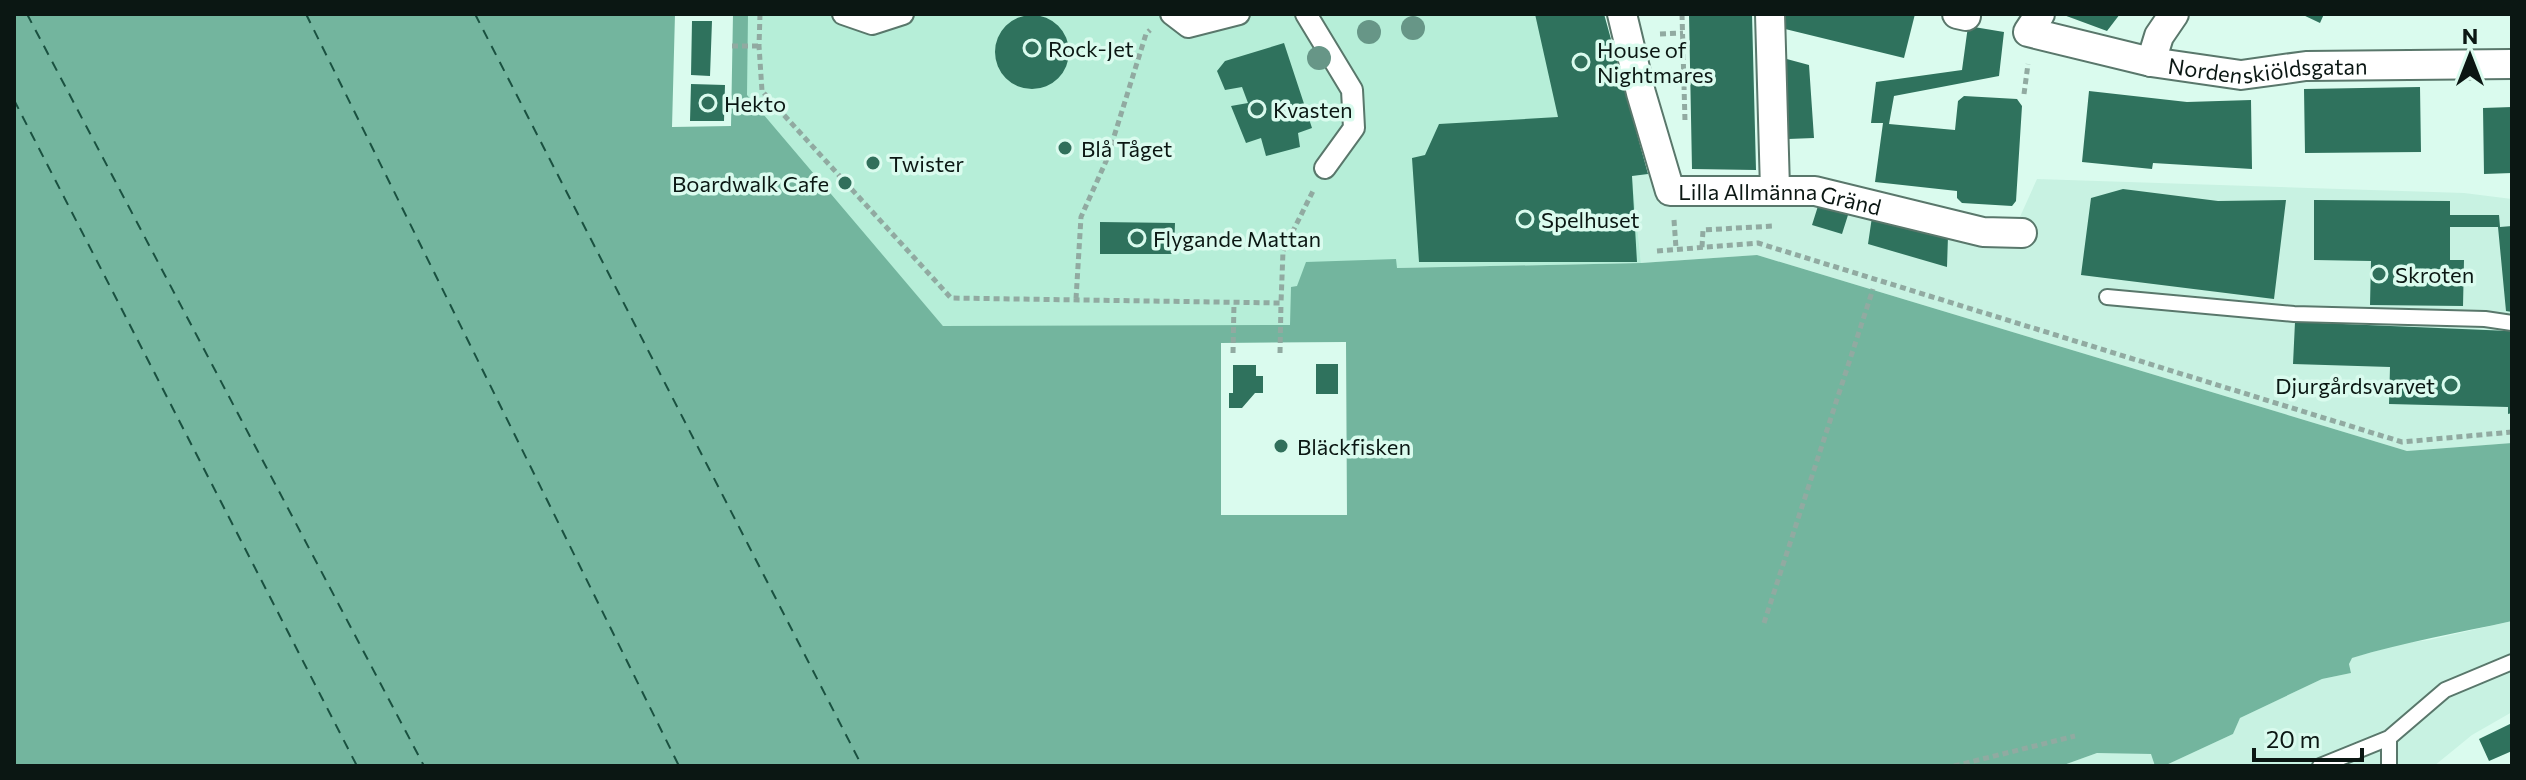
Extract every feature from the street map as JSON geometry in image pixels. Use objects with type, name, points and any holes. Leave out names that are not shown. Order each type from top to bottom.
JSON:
[{"type":"street","points":[[843,14],[872,24],[903,14]]},
{"type":"street","points":[[1163,19],[1188,27],[1239,14]]},
{"type":"street","points":[[1306,14],[1352,90],[1354,128],[1325,168]]},
{"type":"street","name":"Lilla Allmänna Gränd","points":[[1622,14],[1670,191],[1815,191],[1983,232],[2022,233]]},
{"type":"street","points":[[1770,14],[1775,189]]},
{"type":"street","points":[[2151,62],[2159,36],[2174,14]]},
{"type":"street","name":"Nordenskiöldsgatan","points":[[2034,23],[2151,62],[2241,75],[2306,66],[2512,64]]},
{"type":"lane","points":[[2107,297],[2294,314],[2485,319],[2512,323]]},
{"type":"lane","points":[[2320,766],[2389,738],[2445,690],[2512,662]]},
{"type":"lane","points":[[2389,738],[2389,766]]},
{"type":"path","points":[[760,14],[762,91],[951,298],[1281,303]]},
{"type":"path","points":[[1682,14],[1685,124]]},
{"type":"path","points":[[1076,299],[1081,217],[1107,159],[1146,34],[1163,19]]},
{"type":"path","points":[[1667,34],[1683,33]]},
{"type":"path","points":[[732,46],[759,46]]},
{"type":"path","points":[[2024,94],[2028,71]]},
{"type":"path","points":[[1280,353],[1283,251],[1325,168]]},
{"type":"path","points":[[1674,225],[1676,248]]},
{"type":"path","points":[[1657,251],[1758,243],[2402,442],[2512,432]]},
{"type":"path","points":[[1764,623],[1873,289]]},
{"type":"path","points":[[1233,353],[1234,302]]},
{"type":"path","points":[[1954,766],[2075,736]]},
{"type":"shaded area","points":[[14,14],[748,14],[747,95],[943,326],[1290,325],[1291,287],[1297,286],[1306,262],[1396,259],[1397,268],[1641,263],[1757,255],[2407,451],[2512,443],[2512,621],[2352,658],[2349,664],[2351,673],[2322,679],[2240,718],[2233,734],[2164,766],[2155,766],[2151,754],[2097,753],[2061,766],[14,766]]},
{"type":"shaded area","points":[[675,14],[1604,14],[1648,174],[1632,176],[1641,263],[1396,268],[1396,260],[1290,325],[1288,343],[1211,327],[943,326]]},
{"type":"shaded area","points":[[1648,174],[1867,210],[2019,219],[2037,179],[2464,193],[2512,199],[2512,443],[2407,451],[1757,255],[1641,263],[1632,176]]},
{"type":"shaded area","points":[[2512,621],[2512,712],[2472,735],[2434,766],[2164,766],[2233,734],[2240,718],[2322,679],[2351,673],[2351,658],[2404,643]]},
{"type":"shaded area","points":[[2097,753],[2152,754],[2155,766],[2061,766]]},
{"type":"pier","points":[[675,14],[733,14],[731,126],[672,127]]},
{"type":"pier","points":[[1346,342],[1347,515],[1221,515],[1221,343]]},
{"type":"building","name":"Spelhuset","points":[[1535,14],[1604,14],[1648,174],[1632,176],[1637,262],[1419,262],[1412,158],[1425,155],[1439,124],[1558,117]]},
{"type":"building","points":[[1689,14],[1752,14],[1756,170],[1692,169]]},
{"type":"building","points":[[1784,14],[1915,14],[1904,58],[1781,28]]},
{"type":"building","points":[[2061,14],[2120,14],[2107,31]]},
{"type":"building","points":[[2301,14],[2324,14],[2320,23]]},
{"type":"building","name":"Rock-Jet","points":[[1032,15],[1053,21],[1063,31],[1069,52],[1063,73],[1053,83],[1032,89],[1011,83],[1001,73],[995,52],[1001,31],[1011,21]]},
{"type":"building","points":[[692,21],[712,21],[710,76],[691,75]]},
{"type":"building","points":[[1968,26],[2004,32],[1999,76],[1894,96],[1889,124],[1955,130],[1958,101],[1964,96],[2017,99],[2022,106],[2016,201],[2012,206],[1962,203],[1957,198],[1957,191],[1875,182],[1883,123],[1871,123],[1876,82],[1962,70]]},
{"type":"building","points":[[1284,43],[1312,128],[1298,133],[1300,147],[1266,156],[1261,138],[1246,143],[1231,106],[1248,103],[1242,87],[1225,90],[1217,71],[1225,61]]},
{"type":"building","points":[[1783,58],[1809,65],[1814,138],[1788,139]]},
{"type":"building","name":"Hekto","points":[[691,84],[725,85],[724,121],[690,121]]},
{"type":"building","points":[[2420,87],[2421,152],[2305,153],[2304,89]]},
{"type":"building","points":[[2089,91],[2187,102],[2251,100],[2252,169],[2153,163],[2152,169],[2082,162]]},
{"type":"building","points":[[2512,107],[2512,173],[2484,174],[2483,108]]},
{"type":"building","points":[[2123,189],[2218,201],[2286,200],[2274,299],[2081,275],[2091,198]]},
{"type":"building","points":[[2314,200],[2450,201],[2450,215],[2499,215],[2500,227],[2512,226],[2512,312],[2506,311],[2498,227],[2450,227],[2450,260],[2464,260],[2463,306],[2370,305],[2371,261],[2314,260]]},
{"type":"building","points":[[1818,206],[1848,215],[1842,234],[1812,225]]},
{"type":"building","points":[[1872,217],[1948,236],[1947,267],[1868,244]]},
{"type":"building","name":"Flygande Mattan","points":[[1100,222],[1175,223],[1174,254],[1100,254]]},
{"type":"building","name":"Djurgårdsvarvet","points":[[2295,322],[2510,331],[2512,413],[2508,414],[2508,407],[2389,404],[2390,367],[2293,364]]},
{"type":"building","points":[[1316,364],[1338,364],[1338,394],[1316,394]]},
{"type":"building","points":[[1233,365],[1256,365],[1256,376],[1263,376],[1263,393],[1255,393],[1242,408],[1229,408],[1229,393],[1233,393]]},
{"type":"building","points":[[2512,723],[2512,751],[2489,761],[2479,739]]},
{"type":"ferry route","points":[[27,14],[424,766]]},
{"type":"ferry route","points":[[306,14],[679,766]]},
{"type":"ferry route","points":[[475,14],[862,766]]},
{"type":"ferry route","points":[[14,100],[357,766]]},
{"type":"place","name":"Rock-Jet","points":[[1032,48]]},
{"type":"place","name":"House of Nightmares","points":[[1581,62]]},
{"type":"place","name":"Hekto","points":[[708,103]]},
{"type":"place","name":"Kvasten","points":[[1257,109]]},
{"type":"place","name":"Blå Tåget","points":[[1065,148]]},
{"type":"place","name":"Twister","points":[[873,163]]},
{"type":"place","name":"Boardwalk Cafe","points":[[845,183]]},
{"type":"place","name":"Spelhuset","points":[[1525,219]]},
{"type":"place","name":"Flygande Mattan","points":[[1137,238]]},
{"type":"place","name":"Skroten","points":[[2379,274]]},
{"type":"place","name":"Djurgårdsvarvet","points":[[2451,385]]},
{"type":"place","name":"Bläckfisken","points":[[1281,446]]}]
